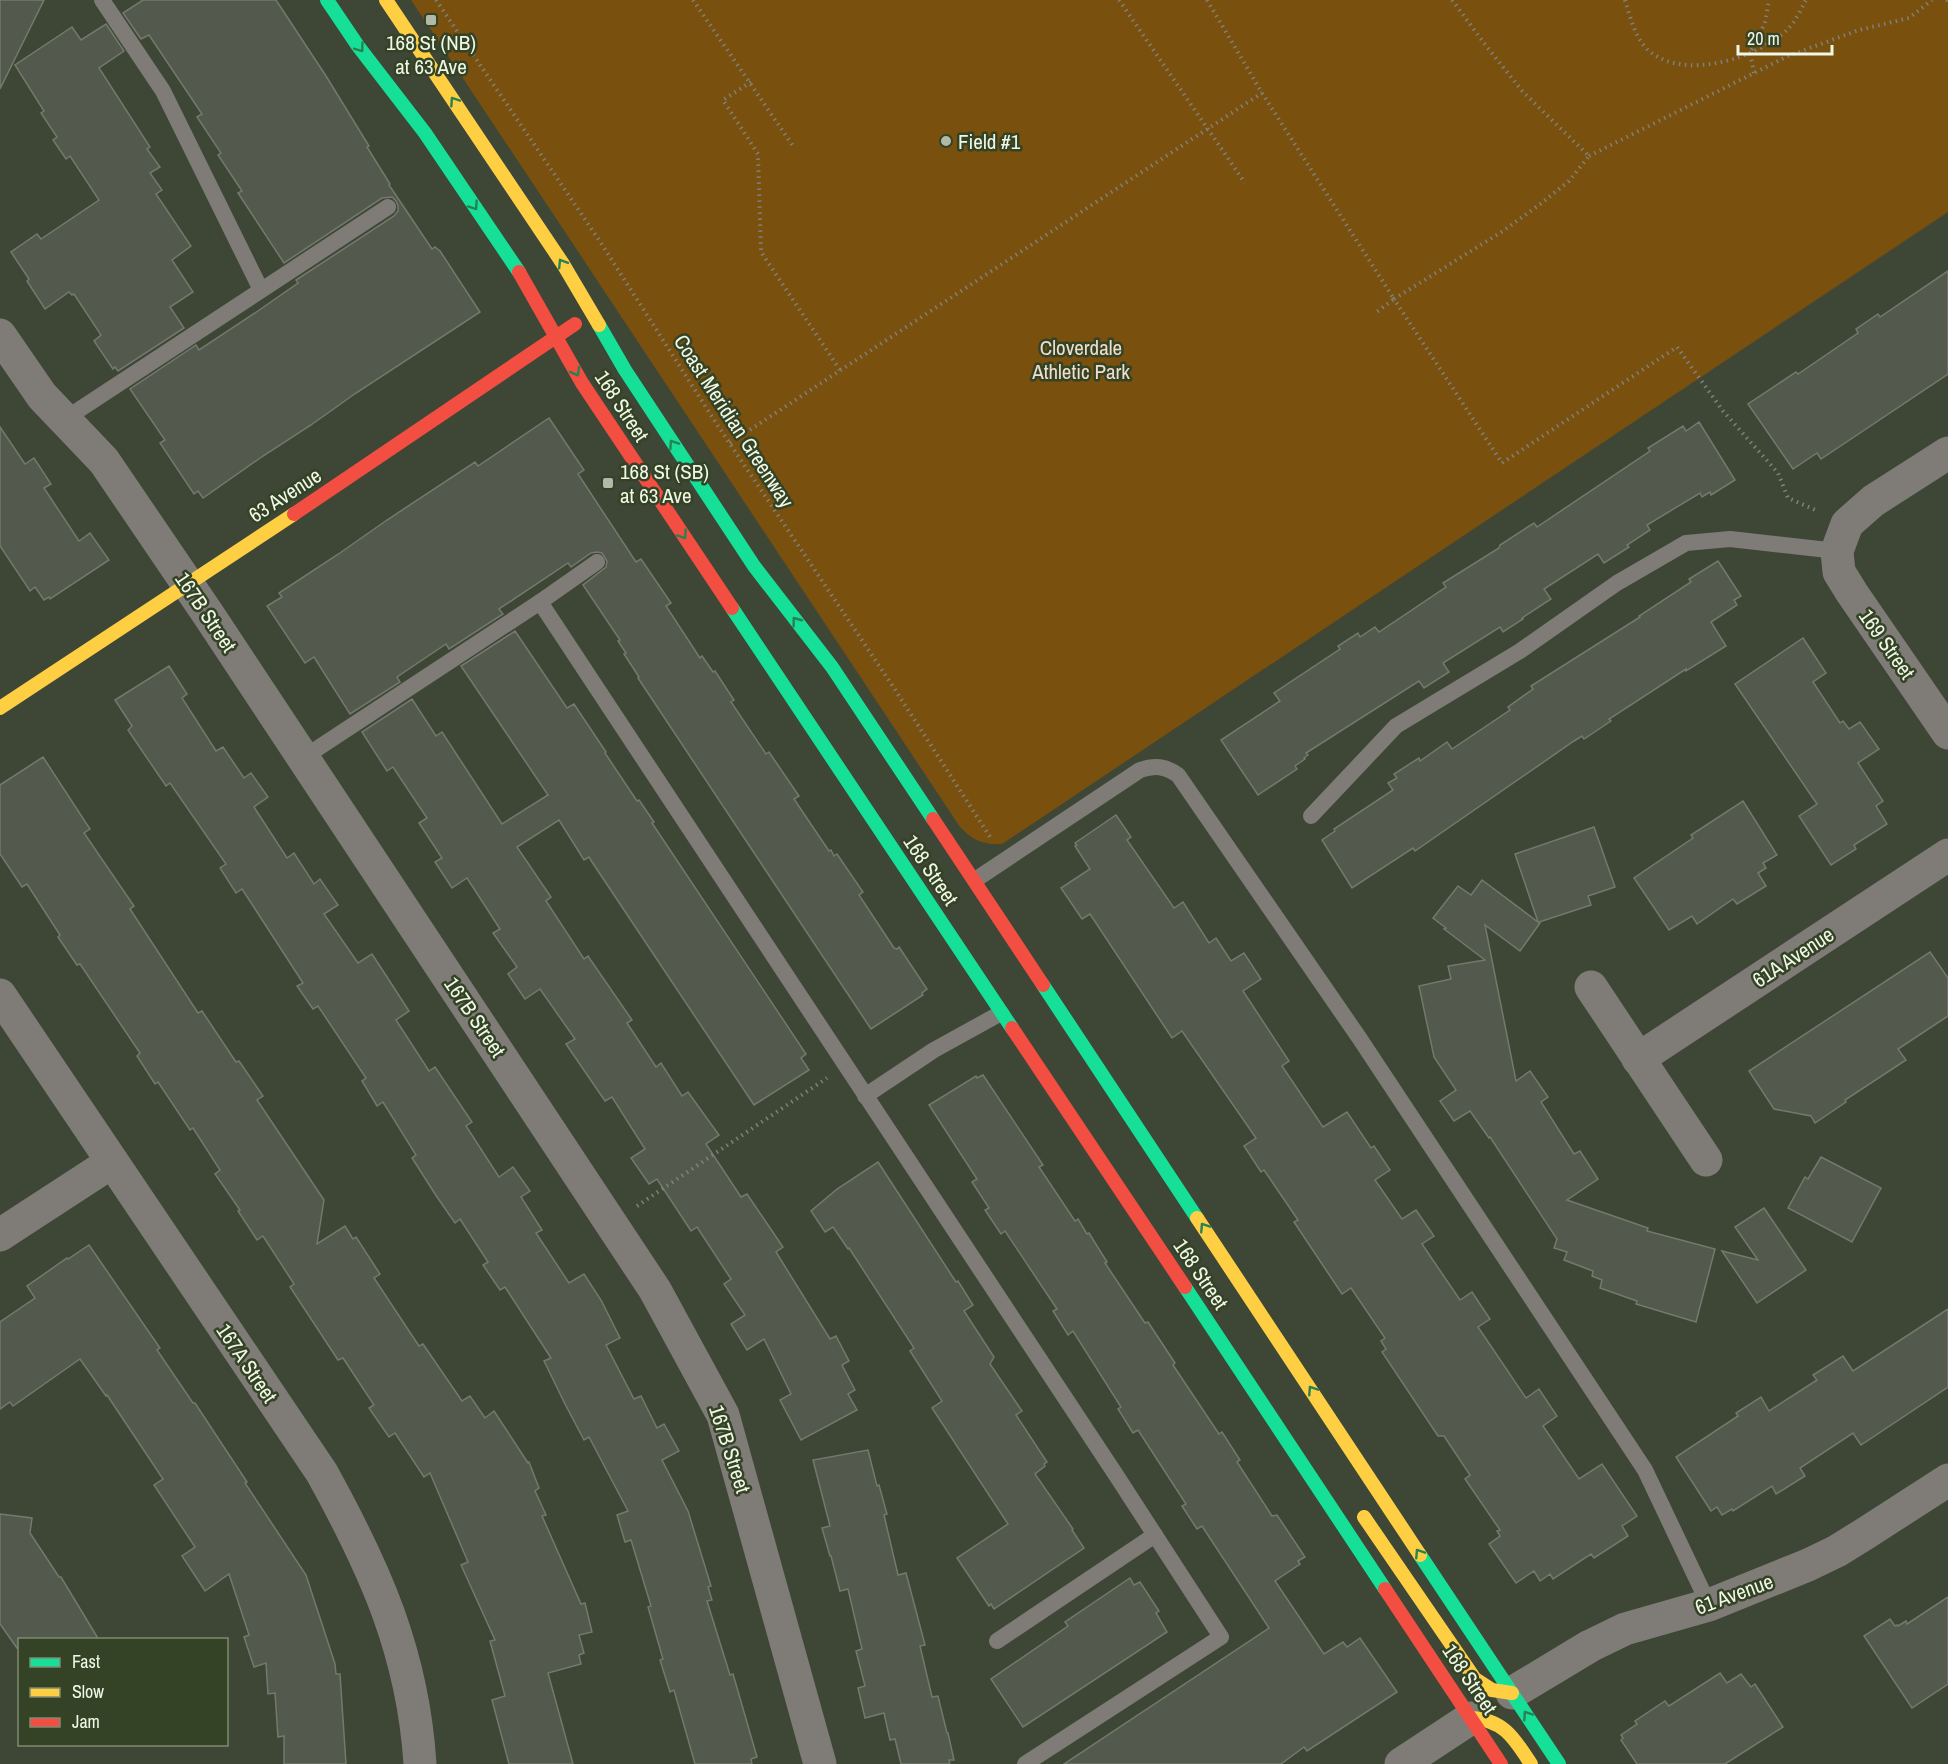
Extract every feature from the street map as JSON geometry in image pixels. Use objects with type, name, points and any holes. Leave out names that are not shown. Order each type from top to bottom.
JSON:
[{"type":"main road","name":"168 Street","points":[[327,0],[358,46],[425,133],[523,279],[582,383],[1501,1764]]},
{"type":"main road","name":"168 Street","points":[[386,0],[563,264],[624,370],[754,566],[832,667],[1559,1764]]},
{"type":"main road","name":"63 Avenue","points":[[0,708],[592,314]]},
{"type":"main road","points":[[1275,1422],[1308,1449]]},
{"type":"main road","points":[[1355,1504],[1475,1680],[1485,1688],[1499,1693],[1512,1693]]},
{"type":"main road","points":[[1471,1718],[1483,1718],[1499,1724],[1512,1736],[1531,1764]]},
{"type":"street","name":"167B Street","points":[[0,335],[42,396],[104,461],[656,1290],[723,1415],[820,1764]]},
{"type":"street","points":[[1837,551],[1847,524],[1873,501],[1948,453]]},
{"type":"street","name":"169 Street","points":[[1837,551],[1839,572],[1948,733]]},
{"type":"street","name":"61A Avenue","points":[[1638,1059],[1948,855]]},
{"type":"street","points":[[1590,987],[1706,1160]]},
{"type":"street","name":"167A Street","points":[[0,994],[322,1473],[354,1532],[395,1626],[418,1730],[420,1764]]},
{"type":"street","points":[[0,1234],[112,1162]]},
{"type":"street","name":"61 Avenue","points":[[1512,1693],[1625,1629],[1709,1605],[1837,1551],[1948,1480]]},
{"type":"street","points":[[1401,1764],[1471,1718]]},
{"type":"lane","points":[[102,0],[163,91],[261,290]]},
{"type":"lane","points":[[65,419],[388,207]]},
{"type":"lane","points":[[1311,816],[1396,726],[1520,651],[1617,583],[1686,543],[1730,539],[1837,551]]},
{"type":"lane","points":[[303,758],[597,562]]},
{"type":"lane","points":[[540,602],[1221,1637],[1025,1764]]},
{"type":"lane","points":[[975,880],[1140,770],[1150,766],[1161,767],[1178,775],[1360,1038],[1645,1470],[1709,1605]]},
{"type":"lane","points":[[865,1096],[934,1050],[1001,1013]]},
{"type":"lane","points":[[997,1641],[1155,1535]]},
{"type":"path","name":"Coast Meridian Greenway","points":[[436,0],[599,240],[730,443],[892,685],[1003,861]]},
{"type":"path","points":[[693,0],[793,146]]},
{"type":"path","points":[[1119,0],[1245,183]]},
{"type":"path","points":[[1207,0],[1394,300],[1502,463],[1677,347],[1723,411],[1778,473],[1788,498],[1822,512]]},
{"type":"path","points":[[1452,0],[1523,92],[1589,156]]},
{"type":"path","points":[[1625,0],[1638,36],[1646,49],[1659,58],[1678,63],[1701,65],[1724,63],[1776,40],[1791,26],[1806,0]]},
{"type":"path","points":[[1754,73],[1750,53],[1766,23],[1769,0]]},
{"type":"path","points":[[1374,314],[1503,231],[1539,205],[1569,181],[1589,156],[1788,56],[1859,30],[1909,18],[1932,0]]},
{"type":"path","points":[[751,82],[723,100],[758,154],[761,252],[840,370]]},
{"type":"path","points":[[730,443],[1263,93]]},
{"type":"path","points":[[635,1208],[828,1078]]},
{"type":"green space","name":"Cloverdale Athletic Park","points":[[411,0],[1948,0],[1948,212],[1002,844],[990,844],[974,839],[960,827]]},
{"type":"building","points":[[0,0],[44,0],[0,89]]},
{"type":"building","points":[[143,0],[276,0],[369,146],[367,147],[389,185],[432,249],[435,247],[440,251],[480,312],[356,393],[203,498],[198,491],[194,494],[160,443],[165,440],[130,389],[196,345],[199,350],[255,313],[298,283],[296,280],[394,216],[398,211],[398,206],[392,197],[382,198],[284,263],[238,193],[242,191],[218,155],[221,153],[197,117],[202,114],[149,35],[141,39],[123,13]]},
{"type":"building","points":[[106,24],[124,51],[99,68],[150,147],[147,149],[160,167],[150,173],[162,190],[156,194],[191,246],[172,260],[193,292],[170,307],[184,328],[118,371],[115,367],[113,369],[94,341],[101,335],[74,294],[69,292],[45,309],[11,252],[37,234],[41,239],[99,200],[70,156],[66,159],[53,140],[57,137],[41,113],[44,111],[15,65],[72,27],[81,40]]},
{"type":"building","points":[[1948,271],[1948,374],[1821,459],[1817,453],[1793,469],[1748,404],[1796,372],[1798,374],[1858,333],[1856,329],[1878,314],[1880,317]]},
{"type":"building","points":[[549,418],[584,470],[578,474],[636,562],[641,559],[671,603],[666,606],[700,658],[702,656],[713,672],[715,671],[734,700],[731,702],[766,754],[769,752],[799,796],[794,799],[829,851],[831,850],[834,856],[837,854],[863,892],[859,895],[894,948],[899,947],[927,989],[922,993],[923,995],[871,1029],[638,678],[624,654],[626,653],[618,641],[620,640],[583,585],[606,567],[607,561],[602,553],[591,553],[571,567],[568,563],[499,609],[503,614],[449,649],[446,644],[397,677],[400,682],[350,714],[314,657],[305,663],[267,606],[282,597],[279,593],[387,520],[475,462],[478,466]]},
{"type":"building","points":[[1699,422],[1735,480],[1711,495],[1710,492],[1702,497],[1700,493],[1647,525],[1650,530],[1604,563],[1598,554],[1544,589],[1551,599],[1503,632],[1500,627],[1443,663],[1449,672],[1424,688],[1419,681],[1306,753],[1308,755],[1305,759],[1295,766],[1297,769],[1258,795],[1221,740],[1280,701],[1274,693],[1340,649],[1338,646],[1358,633],[1360,637],[1375,627],[1379,632],[1446,587],[1443,583],[1534,523],[1537,527],[1650,451],[1648,448],[1683,426],[1686,431]]},
{"type":"building","points":[[0,427],[25,464],[34,458],[51,484],[44,488],[79,541],[90,533],[109,560],[50,599],[49,597],[44,600],[35,587],[30,591],[0,546]]},
{"type":"building","points":[[1718,561],[1741,596],[1734,600],[1737,605],[1711,622],[1726,646],[1609,719],[1611,721],[1584,739],[1582,736],[1574,741],[1415,851],[1413,848],[1352,888],[1322,840],[1335,831],[1334,829],[1393,790],[1388,783],[1397,778],[1394,774],[1419,758],[1420,761],[1447,742],[1452,749],[1510,710],[1508,707],[1533,689],[1531,686],[1640,617],[1691,582],[1689,579]]},
{"type":"building","points":[[515,631],[567,708],[574,704],[806,1054],[801,1058],[809,1070],[754,1105],[589,857],[584,860],[559,820],[517,847],[551,897],[546,901],[584,959],[588,956],[632,1020],[627,1023],[656,1067],[661,1063],[682,1096],[688,1092],[719,1135],[706,1144],[741,1197],[747,1194],[783,1247],[776,1252],[830,1339],[836,1336],[849,1361],[842,1365],[855,1390],[848,1394],[857,1410],[801,1440],[780,1400],[791,1394],[764,1339],[747,1350],[731,1324],[745,1315],[724,1284],[731,1279],[697,1227],[691,1231],[657,1179],[649,1184],[631,1158],[645,1149],[612,1097],[605,1101],[566,1044],[575,1039],[540,989],[525,999],[508,974],[517,967],[493,933],[500,929],[467,878],[452,888],[435,862],[442,858],[419,823],[427,818],[393,767],[387,771],[362,732],[412,699],[436,736],[442,732],[502,824],[548,795],[461,666]]},
{"type":"building","points":[[1803,638],[1826,673],[1813,682],[1840,723],[1843,721],[1849,729],[1860,722],[1879,749],[1858,763],[1883,801],[1876,806],[1887,824],[1854,845],[1856,849],[1831,865],[1799,816],[1817,804],[1735,684]]},
{"type":"building","points":[[169,666],[187,694],[182,698],[216,751],[223,747],[244,778],[251,773],[268,797],[254,807],[287,858],[294,853],[314,884],[320,879],[338,905],[324,914],[358,963],[372,954],[389,980],[409,1011],[396,1020],[429,1071],[435,1067],[472,1122],[466,1126],[499,1177],[513,1167],[530,1191],[521,1197],[542,1230],[536,1233],[569,1283],[584,1274],[601,1300],[620,1338],[606,1345],[634,1399],[641,1396],[657,1428],[664,1424],[679,1451],[662,1460],[688,1511],[711,1586],[708,1587],[712,1600],[707,1601],[730,1675],[733,1674],[757,1757],[751,1759],[752,1764],[695,1764],[674,1690],[670,1692],[660,1660],[663,1659],[648,1607],[651,1606],[631,1540],[625,1542],[617,1515],[628,1511],[589,1437],[584,1440],[565,1404],[544,1361],[551,1358],[505,1287],[500,1290],[483,1265],[488,1262],[460,1219],[455,1223],[437,1197],[412,1158],[416,1155],[383,1102],[377,1106],[362,1081],[366,1078],[318,1006],[313,1009],[297,986],[303,983],[242,889],[236,893],[220,868],[226,864],[170,783],[166,786],[128,730],[132,726],[115,700]]},
{"type":"building","points":[[43,757],[90,829],[84,833],[134,906],[130,909],[198,1013],[202,1011],[236,1062],[239,1061],[263,1096],[257,1100],[324,1200],[317,1244],[345,1226],[353,1239],[356,1237],[380,1274],[374,1278],[419,1346],[423,1344],[462,1401],[470,1396],[485,1418],[494,1411],[529,1462],[539,1488],[535,1491],[546,1515],[542,1516],[581,1604],[585,1603],[592,1632],[579,1635],[584,1653],[579,1655],[581,1664],[548,1673],[573,1764],[509,1764],[492,1700],[505,1696],[490,1641],[495,1640],[461,1565],[468,1562],[430,1473],[424,1477],[395,1433],[389,1437],[369,1408],[374,1405],[343,1358],[338,1360],[290,1287],[294,1284],[263,1236],[257,1240],[238,1211],[240,1210],[215,1174],[220,1170],[193,1128],[190,1130],[158,1082],[155,1084],[137,1056],[140,1053],[80,964],[77,965],[58,937],[60,935],[27,884],[22,887],[0,854],[0,785]]},
{"type":"building","points":[[1743,801],[1777,855],[1763,863],[1766,868],[1758,873],[1766,886],[1737,904],[1733,899],[1697,924],[1692,916],[1669,930],[1634,878],[1693,838],[1691,835]]},
{"type":"building","points":[[1116,815],[1131,837],[1127,840],[1174,908],[1183,902],[1209,943],[1216,938],[1231,961],[1244,953],[1261,979],[1243,991],[1289,1061],[1282,1066],[1323,1127],[1347,1112],[1371,1148],[1374,1146],[1390,1170],[1375,1180],[1402,1219],[1416,1210],[1434,1236],[1422,1244],[1460,1300],[1472,1292],[1490,1319],[1478,1327],[1526,1398],[1539,1389],[1557,1416],[1543,1426],[1579,1479],[1602,1464],[1637,1516],[1622,1526],[1628,1536],[1594,1558],[1591,1554],[1553,1579],[1550,1574],[1540,1581],[1534,1571],[1516,1583],[1489,1544],[1500,1536],[1497,1531],[1500,1530],[1465,1479],[1470,1475],[1444,1436],[1438,1436],[1382,1352],[1386,1349],[1381,1341],[1385,1338],[1351,1288],[1342,1294],[1294,1222],[1298,1220],[1264,1170],[1261,1172],[1244,1146],[1256,1138],[1182,1031],[1172,1038],[1090,914],[1082,919],[1061,888],[1090,869],[1075,843]]},
{"type":"building","points":[[1594,827],[1615,887],[1588,896],[1591,905],[1539,922],[1520,951],[1485,925],[1516,1081],[1530,1071],[1548,1097],[1541,1102],[1574,1154],[1580,1151],[1598,1179],[1567,1200],[1648,1228],[1647,1231],[1715,1249],[1696,1322],[1636,1304],[1637,1301],[1600,1288],[1602,1280],[1592,1276],[1593,1271],[1564,1260],[1567,1252],[1554,1248],[1557,1239],[1490,1137],[1470,1111],[1454,1121],[1440,1101],[1456,1090],[1434,1057],[1419,986],[1451,979],[1448,966],[1485,960],[1433,918],[1458,886],[1471,895],[1482,880],[1538,922],[1515,854]]},
{"type":"building","points":[[1930,952],[1948,978],[1948,1016],[1898,1049],[1906,1060],[1845,1100],[1846,1102],[1815,1123],[1811,1116],[1774,1109],[1749,1071]]},
{"type":"building","points":[[983,1075],[1043,1165],[1039,1167],[1075,1221],[1078,1219],[1087,1234],[1089,1233],[1107,1262],[1105,1263],[1145,1323],[1148,1322],[1175,1363],[1173,1365],[1219,1434],[1222,1432],[1240,1460],[1237,1462],[1272,1516],[1277,1515],[1305,1557],[1298,1561],[1300,1564],[1275,1581],[1324,1654],[1343,1642],[1347,1647],[1360,1638],[1397,1692],[1307,1751],[1304,1747],[1281,1764],[1064,1764],[1269,1628],[1202,1526],[1197,1529],[1182,1506],[1186,1504],[1138,1430],[1133,1433],[1118,1409],[1121,1407],[1073,1331],[1068,1335],[1053,1311],[1057,1309],[1005,1231],[1001,1234],[985,1210],[989,1208],[972,1182],[977,1179],[929,1105],[976,1076],[977,1078]]},
{"type":"building","points":[[1821,1157],[1881,1188],[1852,1242],[1788,1208],[1805,1177],[1808,1179]]},
{"type":"building","points":[[878,1162],[973,1305],[964,1311],[994,1357],[990,1364],[1022,1411],[1016,1415],[1047,1462],[1035,1474],[1084,1548],[994,1609],[991,1604],[989,1606],[957,1558],[1008,1524],[932,1408],[942,1401],[910,1351],[914,1348],[849,1248],[833,1227],[825,1232],[811,1211],[837,1189]]},
{"type":"building","points":[[1764,1208],[1806,1270],[1757,1303],[1722,1251],[1758,1260],[1735,1227]]},
{"type":"building","points":[[89,1245],[160,1348],[157,1350],[195,1403],[306,1575],[335,1664],[336,1674],[340,1674],[346,1764],[284,1764],[284,1736],[278,1737],[275,1693],[268,1694],[266,1663],[254,1667],[244,1637],[249,1635],[229,1574],[205,1591],[182,1556],[195,1547],[154,1485],[163,1479],[80,1359],[13,1406],[10,1402],[0,1409],[0,1322],[35,1298],[27,1286]]},
{"type":"building","points":[[1948,1309],[1948,1387],[1861,1445],[1853,1433],[1800,1468],[1805,1476],[1776,1494],[1772,1486],[1733,1511],[1732,1509],[1722,1515],[1717,1507],[1711,1511],[1676,1457],[1738,1416],[1736,1413],[1761,1397],[1769,1411],[1817,1380],[1813,1375],[1843,1356],[1853,1371]]},
{"type":"building","points":[[868,1450],[887,1514],[884,1515],[898,1575],[906,1573],[925,1645],[920,1646],[932,1697],[938,1696],[948,1733],[954,1760],[949,1760],[950,1764],[901,1764],[895,1739],[890,1740],[884,1713],[865,1718],[858,1688],[865,1686],[856,1651],[862,1649],[848,1589],[840,1591],[822,1528],[830,1526],[813,1460]]},
{"type":"building","points":[[0,1514],[32,1518],[30,1533],[61,1577],[98,1638],[18,1638],[17,1648],[0,1624]]},
{"type":"building","points":[[1130,1578],[1134,1585],[1140,1582],[1159,1611],[1156,1613],[1167,1632],[1023,1727],[991,1679],[1068,1626],[1065,1622]]},
{"type":"building","points":[[1948,1597],[1948,1684],[1912,1708],[1864,1636],[1890,1619],[1895,1626],[1906,1621],[1907,1624]]},
{"type":"building","points":[[1720,1673],[1727,1683],[1741,1674],[1751,1687],[1755,1684],[1783,1727],[1725,1764],[1637,1764],[1621,1740],[1623,1738],[1621,1735],[1637,1724],[1635,1721],[1665,1701],[1669,1706]]},
{"type":"traffic: fast","points":[[327,0],[358,46],[425,133],[519,272]]},
{"type":"traffic: fast","points":[[599,325],[625,370],[754,566],[832,667],[933,819]]},
{"type":"traffic: fast","points":[[732,608],[1012,1028]]},
{"type":"traffic: fast","points":[[1043,985],[1197,1218]]},
{"type":"traffic: fast","points":[[1185,1287],[1385,1589]]},
{"type":"traffic: fast","points":[[1420,1555],[1559,1764]]},
{"type":"traffic: slow","points":[[386,0],[563,264],[599,325]]},
{"type":"traffic: slow","points":[[0,708],[294,514]]},
{"type":"traffic: slow","points":[[1197,1218],[1420,1555]]},
{"type":"traffic: slow","points":[[1364,1517],[1475,1679],[1492,1690],[1512,1693]]},
{"type":"traffic: slow","points":[[1471,1718],[1492,1722],[1507,1732],[1531,1764]]},
{"type":"traffic: jam","points":[[519,272],[582,383],[732,608]]},
{"type":"traffic: jam","points":[[294,514],[575,324]]},
{"type":"traffic: jam","points":[[933,819],[1043,985]]},
{"type":"traffic: jam","points":[[1012,1028],[1185,1287]]},
{"type":"traffic: jam","points":[[1385,1589],[1501,1764]]},
{"type":"place","name":"168 St (NB) at 63 Ave","points":[[431,20]]},
{"type":"place","name":"Field #1","points":[[946,141]]},
{"type":"place","name":"168 St (SB) at 63 Ave","points":[[608,483]]}]
